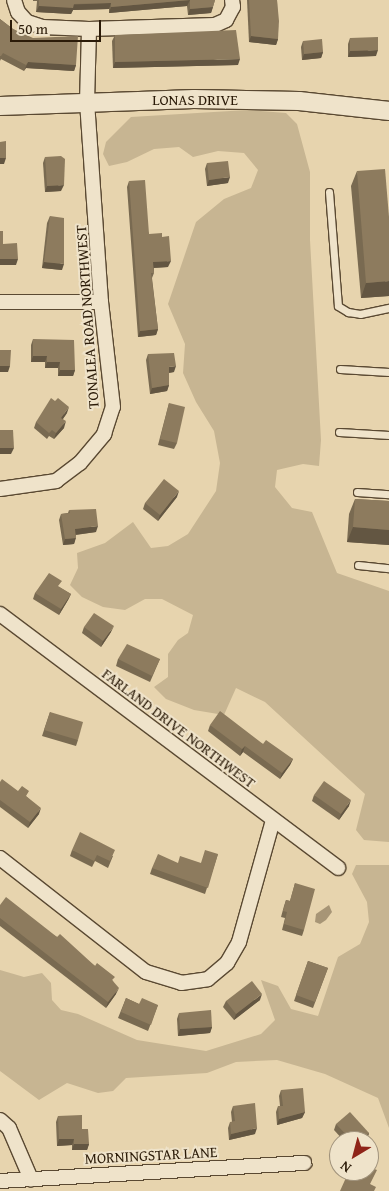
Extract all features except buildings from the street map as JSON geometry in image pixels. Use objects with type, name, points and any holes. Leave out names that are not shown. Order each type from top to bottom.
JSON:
[{"type":"street","points":[[14,0],[18,12],[27,22],[42,27],[89,29],[216,25],[226,20],[233,8],[232,0]]},
{"type":"street","name":"TONALEA ROAD NORTHWEST","points":[[0,489],[56,481],[80,463],[104,434],[113,407],[101,302],[88,102],[89,29]]},
{"type":"street","name":"LONAS DRIVE","points":[[0,106],[88,102],[299,102],[389,111]]},
{"type":"street","points":[[0,302],[101,302]]},
{"type":"street","name":"FARLAND DRIVE NORTHWEST","points":[[0,614],[338,868]]},
{"type":"street","points":[[0,858],[146,972],[181,983],[208,979],[227,963],[238,942],[273,820]]},
{"type":"street","points":[[0,1120],[9,1128],[31,1178]]},
{"type":"street","name":"MORNINGSTAR LANE","points":[[0,1181],[304,1163]]},
{"type":"lane","points":[[329,192],[338,306],[348,312],[360,314],[389,308]]},
{"type":"lane","points":[[340,369],[389,372]]},
{"type":"lane","points":[[339,432],[389,435]]},
{"type":"lane","points":[[357,492],[389,494]]},
{"type":"lane","points":[[358,565],[389,568]]},
{"type":"shaded area","points":[[247,110],[286,113],[297,124],[310,172],[310,240],[321,440],[319,466],[303,464],[277,470],[275,487],[292,508],[312,512],[337,573],[389,591],[389,842],[364,840],[356,830],[365,794],[265,702],[236,688],[224,715],[194,710],[166,699],[154,687],[168,677],[168,654],[178,640],[188,633],[193,615],[162,599],[145,599],[125,610],[103,607],[82,597],[70,585],[78,568],[77,553],[105,543],[133,522],[151,548],[168,546],[188,534],[216,491],[220,463],[214,431],[196,402],[183,373],[185,344],[168,304],[196,222],[224,199],[251,188],[258,170],[244,153],[218,151],[193,157],[179,147],[154,149],[127,162],[109,166],[103,154],[106,142],[131,117]]},
{"type":"shaded area","points":[[356,865],[389,865],[389,1128],[378,1098],[325,1074],[277,1060],[236,1062],[207,1073],[126,1078],[113,1091],[98,1093],[67,1083],[39,1100],[0,1071],[0,970],[24,977],[42,973],[51,983],[52,1000],[61,1010],[78,1014],[137,1040],[206,1051],[261,1034],[275,1020],[261,980],[278,986],[291,1009],[318,1016],[338,957],[360,944],[369,922],[367,902],[352,874]]},
{"type":"shaded area","points":[[329,905],[332,912],[326,920],[320,924],[315,922],[316,914]]}]
